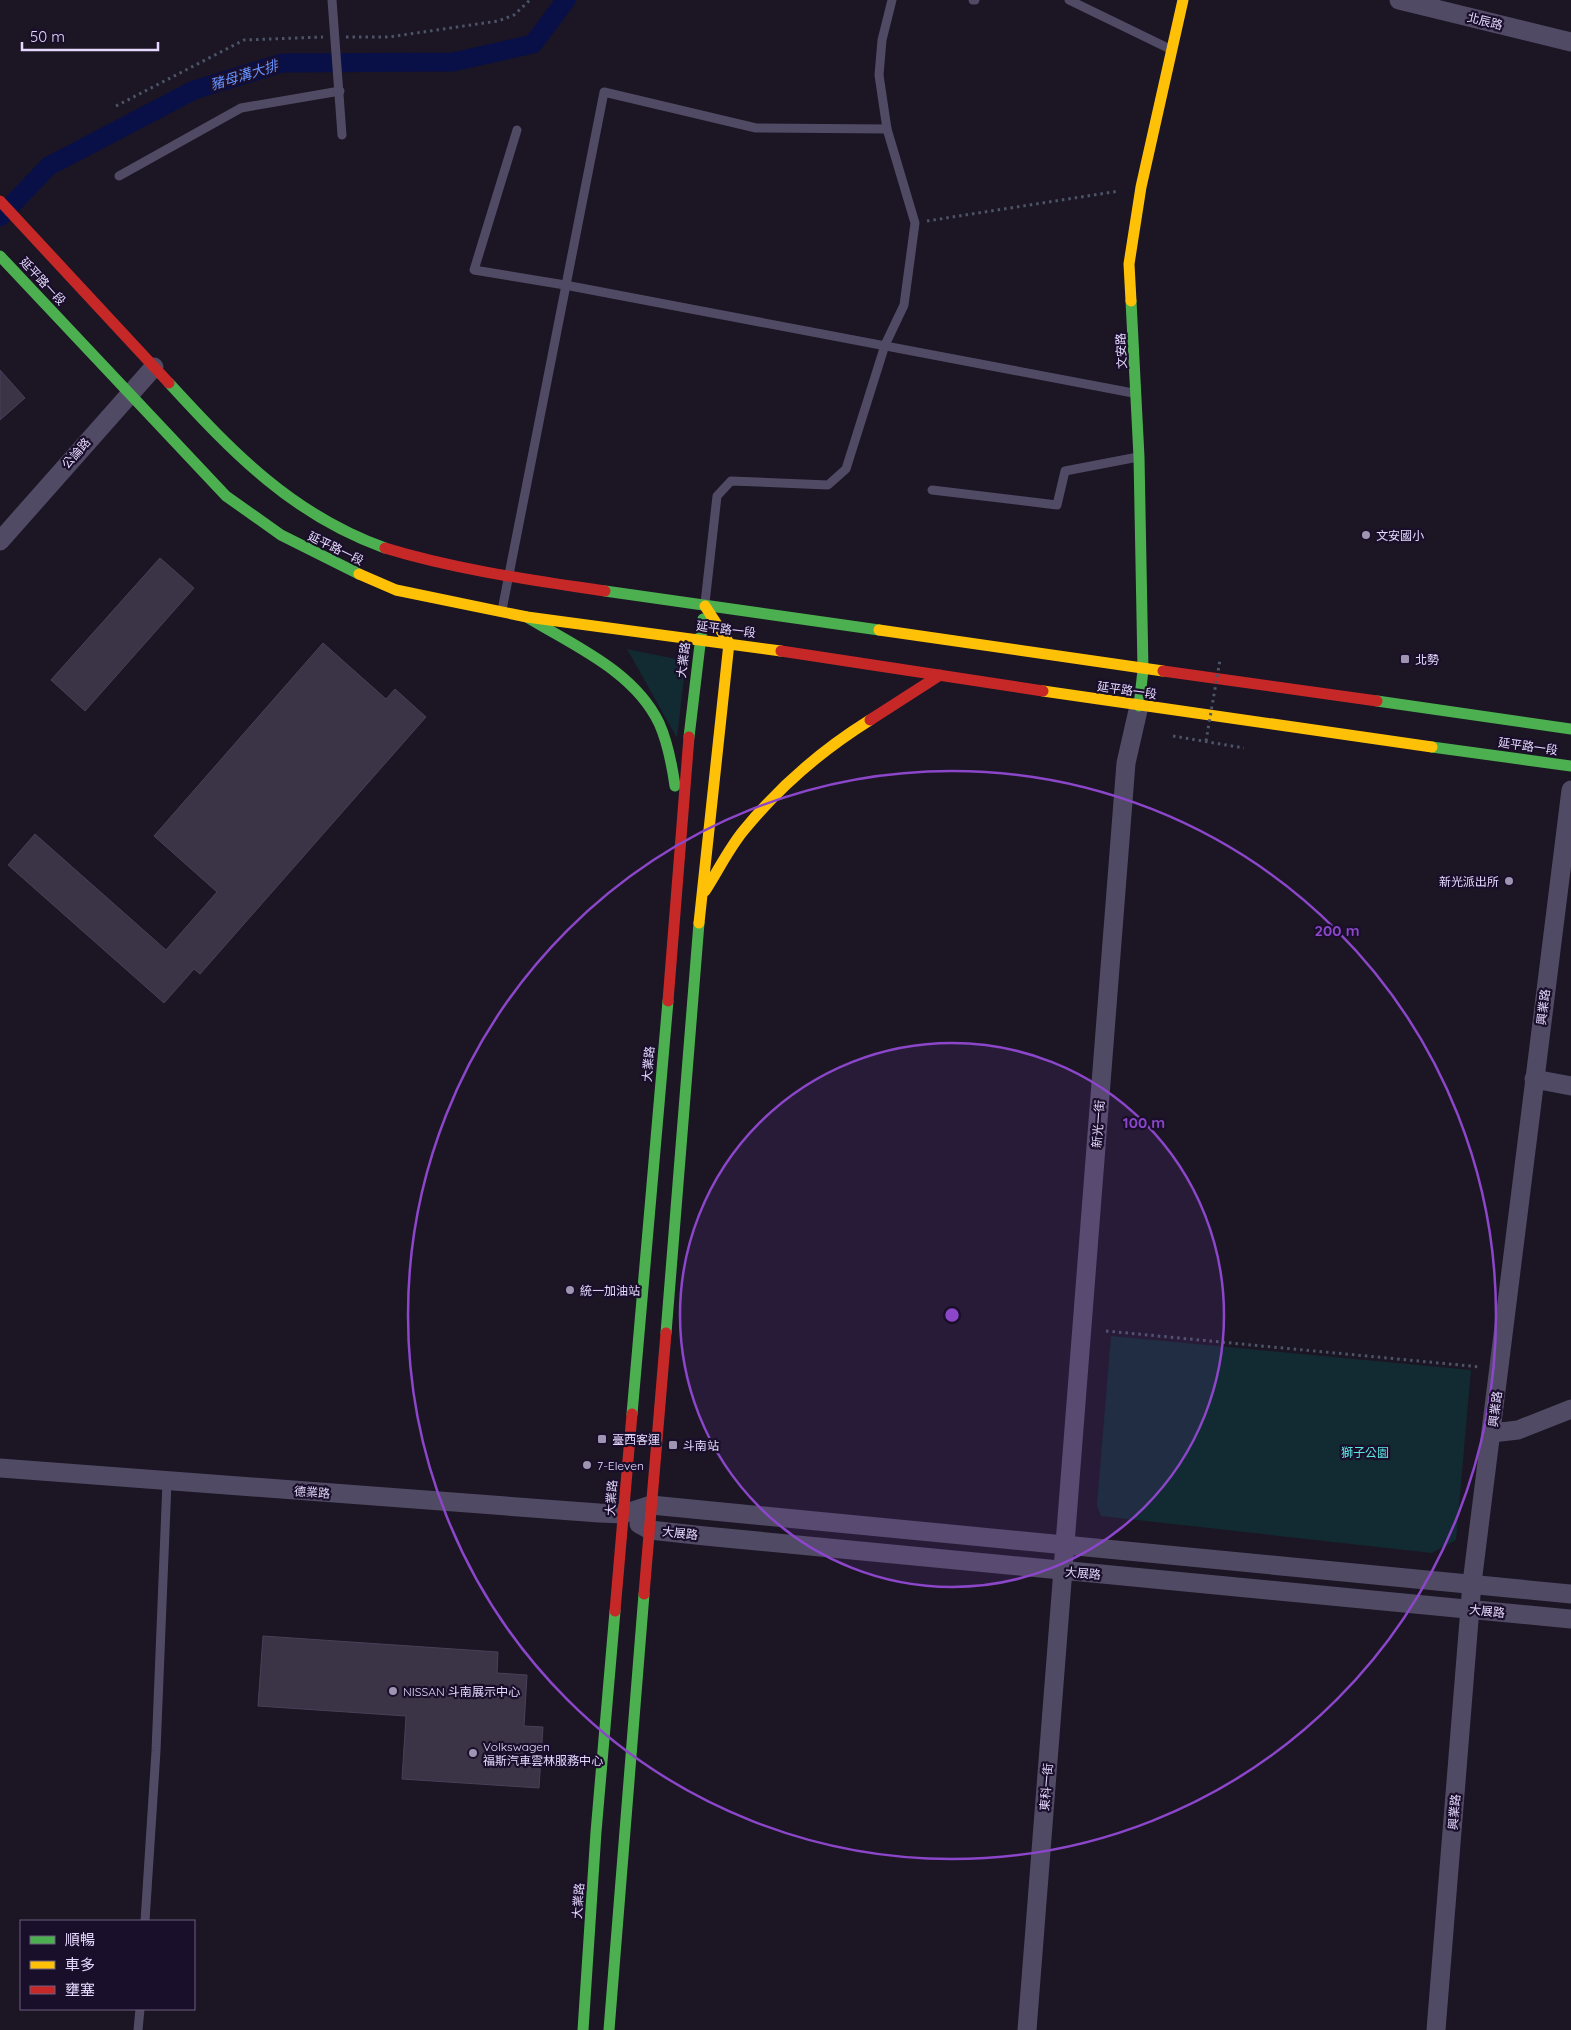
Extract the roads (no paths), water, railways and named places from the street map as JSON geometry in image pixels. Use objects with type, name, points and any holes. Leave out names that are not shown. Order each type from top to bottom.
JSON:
[{"type":"main road","name":"文安路","points":[[1139,706],[1143,670],[1140,457],[1129,264],[1142,187],[1183,0]]},
{"type":"main road","name":"延平路一段","points":[[0,201],[202,420],[242,459],[275,487],[315,516],[326,531],[371,542],[435,562],[508,578],[950,639],[1143,670],[1255,682],[1571,729]]},
{"type":"main road","name":"延平路一段","points":[[1,256],[226,496],[280,535],[339,566],[396,590],[527,617],[729,643],[1139,706],[1571,766]]},
{"type":"main road","points":[[314,553],[326,531]]},
{"type":"main road","name":"大業路","points":[[609,2030],[610,1834],[623,1514],[652,1330],[677,1035],[683,827],[690,717],[705,606]]},
{"type":"main road","points":[[705,606],[729,643]]},
{"type":"main road","points":[[527,617],[560,639],[602,662],[638,693],[658,721],[669,749],[683,827]]},
{"type":"main road","name":"大業路","points":[[583,2030],[650,1530],[652,1330],[677,1035],[701,898],[729,643]]},
{"type":"main road","points":[[701,898],[742,831],[794,776],[845,736],[940,675]]},
{"type":"street","name":"北辰路","points":[[1399,0],[1439,5],[1571,42]]},
{"type":"street","name":"公論路","points":[[0,541],[107,417],[131,394],[154,367]]},
{"type":"street","name":"新光一街","points":[[1066,1544],[1126,763],[1139,706]]},
{"type":"street","name":"興業路","points":[[1436,2030],[1469,1609],[1571,790]]},
{"type":"street","points":[[1534,1079],[1571,1086]]},
{"type":"street","points":[[1492,1433],[1518,1430],[1571,1408]]},
{"type":"street","name":"德業路","points":[[0,1468],[167,1482],[623,1514]]},
{"type":"street","name":"大展路","points":[[623,1514],[651,1505],[1571,1594]]},
{"type":"street","name":"大展路","points":[[623,1514],[650,1530],[1064,1572],[1571,1619]]},
{"type":"street","name":"東科一街","points":[[1027,2030],[1066,1544]]},
{"type":"lane","points":[[332,0],[342,135]]},
{"type":"lane","points":[[705,606],[717,496],[731,481],[828,485],[846,469],[885,345],[904,305],[915,223],[888,129],[879,75],[882,40],[892,0]]},
{"type":"lane","points":[[1069,0],[1172,50]]},
{"type":"lane","points":[[119,176],[241,108],[340,92]]},
{"type":"lane","points":[[501,612],[604,92],[756,128],[888,129]]},
{"type":"lane","points":[[517,130],[474,270],[565,284],[1137,394]]},
{"type":"lane","points":[[932,490],[1057,505],[1066,471],[1140,457]]},
{"type":"lane","points":[[145,1920],[156,1751],[167,1482]]},
{"type":"lane","points":[[138,2030],[140,2010]]},
{"type":"waterway","name":"豬母溝大排","points":[[0,217],[49,166],[194,90],[282,63],[453,62],[533,44],[566,0]]},
{"type":"place","name":"文安國小","points":[[1366,535]]},
{"type":"place","name":"北勢","points":[[1405,659]]},
{"type":"place","name":"新光派出所","points":[[1509,881]]},
{"type":"place","name":"統一加油站","points":[[570,1290]]},
{"type":"place","name":"臺西客運","points":[[602,1439]]},
{"type":"place","name":"斗南站","points":[[673,1445]]},
{"type":"place","name":"7-Eleven","points":[[587,1465]]},
{"type":"place","name":"NISSAN 斗南展示中心","points":[[393,1691]]},
{"type":"place","name":"Volkswagen 福斯汽車雲林服務中心","points":[[473,1753]]},
{"type":"park label","name":"獅子公園","points":[[1365,1452]]}]
